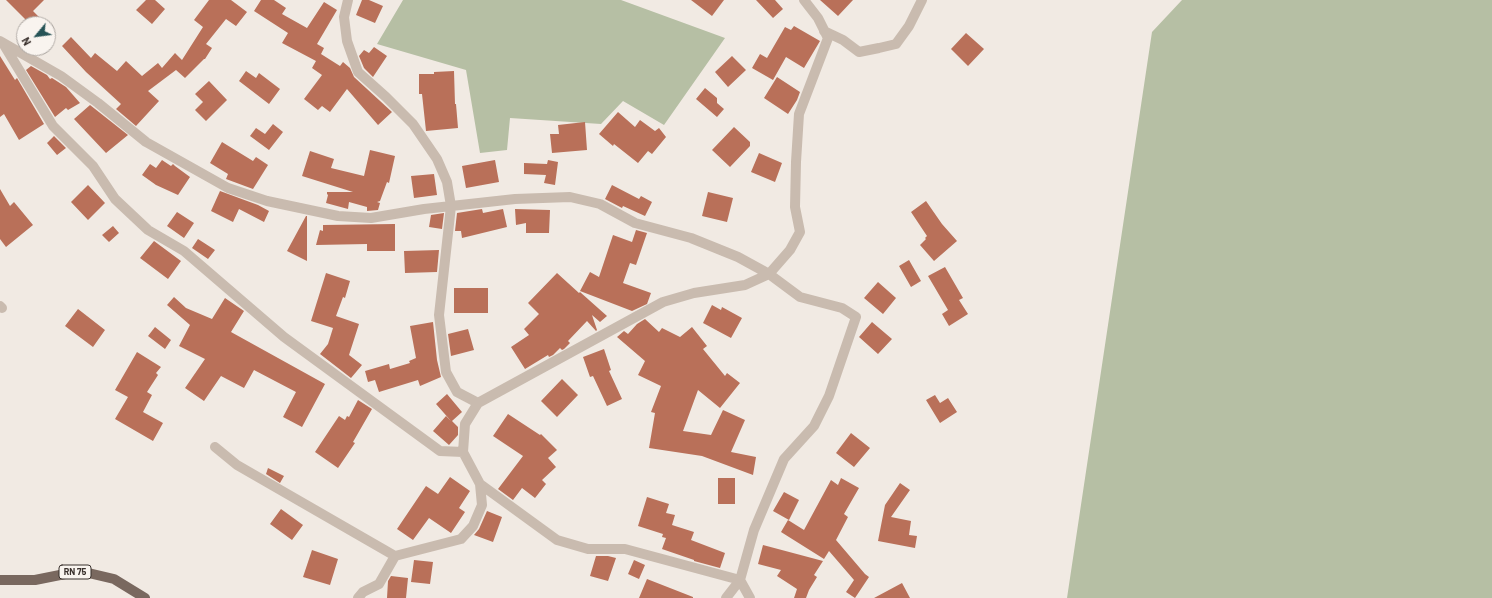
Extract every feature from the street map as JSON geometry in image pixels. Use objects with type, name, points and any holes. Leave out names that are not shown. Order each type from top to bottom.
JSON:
[{"type":"main road","name":"RN 75","points":[[0,580],[35,580],[80,571],[114,579],[145,598]]},
{"type":"street","points":[[348,0],[344,17],[346,35],[358,72],[413,124],[437,159],[447,182],[451,206],[439,315],[446,372],[457,392],[478,403]]},
{"type":"street","points":[[215,447],[237,465],[395,556],[460,540],[473,526],[482,506],[480,484],[462,452],[465,424],[478,403],[662,302],[694,293],[745,285],[769,274],[790,250],[800,232],[795,207],[799,114],[828,38],[818,18],[804,0]]},
{"type":"street","points":[[824,31],[843,40],[859,52],[896,44],[909,26],[922,0]]},
{"type":"street","points":[[1,42],[61,76],[98,103],[146,142],[228,188],[267,201],[338,216],[371,218],[424,209],[515,199],[570,197],[600,204],[635,223],[691,238],[738,257],[769,274],[800,297],[842,308],[856,317],[829,396],[814,426],[784,460],[754,530],[740,580],[726,598]]},
{"type":"street","points":[[1,42],[53,126],[93,166],[115,199],[148,230],[184,251],[284,337],[440,451],[462,452]]},
{"type":"street","points":[[480,484],[557,540],[588,549],[625,549],[740,580],[750,598]]},
{"type":"street","points":[[358,598],[363,592],[379,584],[395,556]]},
{"type":"green space","points":[[403,0],[621,0],[725,38],[664,125],[623,101],[601,124],[510,118],[507,150],[480,153],[466,70],[377,44]]},
{"type":"green space","points":[[1182,0],[1492,0],[1492,598],[1067,598],[1152,32]]},
{"type":"building","points":[[6,0],[44,0],[33,11],[38,16],[22,16]]},
{"type":"building","points":[[146,0],[155,0],[165,9],[152,24],[136,10]]},
{"type":"building","points":[[209,0],[231,0],[247,12],[236,26],[226,19],[206,44],[212,48],[205,59],[185,78],[176,70],[148,91],[159,101],[136,126],[116,109],[121,104],[86,72],[62,46],[71,37],[91,58],[95,53],[117,71],[126,61],[142,76],[158,63],[162,68],[175,53],[182,60],[203,27],[194,20]]},
{"type":"building","points":[[261,0],[274,0],[286,8],[282,14],[307,28],[324,2],[337,10],[317,44],[324,48],[321,54],[340,66],[343,62],[350,68],[354,77],[392,112],[378,125],[347,89],[330,112],[322,106],[318,110],[304,99],[322,75],[312,68],[316,61],[282,43],[288,33],[254,11]]},
{"type":"building","points":[[362,0],[369,0],[383,6],[375,23],[356,15]]},
{"type":"building","points":[[691,0],[724,0],[712,16]]},
{"type":"building","points":[[756,0],[775,0],[783,9],[773,18]]},
{"type":"building","points":[[820,0],[853,0],[838,16]]},
{"type":"building","points":[[794,26],[820,41],[804,68],[786,57],[773,80],[752,68],[760,54],[767,58],[785,27],[791,30]]},
{"type":"building","points":[[966,33],[984,49],[968,66],[951,49]]},
{"type":"building","points":[[374,47],[387,56],[373,77],[364,68],[359,56],[364,50],[369,53]]},
{"type":"building","points":[[0,56],[15,80],[17,78],[44,124],[19,140],[4,114],[0,117]]},
{"type":"building","points":[[732,56],[746,70],[728,87],[715,72]]},
{"type":"building","points":[[31,66],[47,75],[50,79],[52,78],[66,87],[80,103],[68,110],[66,108],[55,117],[26,70]]},
{"type":"building","points":[[246,71],[256,78],[259,73],[280,89],[269,104],[239,81]]},
{"type":"building","points":[[454,71],[455,104],[458,128],[426,131],[422,94],[419,94],[419,74],[434,74],[434,72]]},
{"type":"building","points":[[777,77],[800,92],[788,114],[764,98]]},
{"type":"building","points":[[209,81],[227,100],[206,121],[195,110],[203,102],[195,94]]},
{"type":"building","points":[[705,88],[717,98],[717,103],[724,109],[717,117],[696,99]]},
{"type":"building","points":[[90,105],[128,135],[106,153],[74,119]]},
{"type":"building","points":[[618,112],[635,127],[640,120],[655,131],[659,128],[666,137],[652,154],[648,151],[638,163],[614,144],[613,146],[599,134]]},
{"type":"building","points":[[585,122],[587,150],[552,153],[550,134],[559,134],[558,125]]},
{"type":"building","points":[[273,124],[283,132],[269,150],[250,136],[256,128],[265,134]]},
{"type":"building","points":[[734,127],[750,142],[750,146],[730,167],[712,150]]},
{"type":"building","points":[[54,136],[66,148],[57,155],[47,143]]},
{"type":"building","points":[[222,142],[253,161],[256,157],[268,165],[253,189],[226,179],[228,174],[210,163]]},
{"type":"building","points":[[370,150],[395,156],[389,183],[387,182],[380,201],[377,202],[380,203],[378,210],[367,211],[367,207],[349,202],[348,209],[326,203],[328,195],[327,192],[353,192],[302,176],[310,151],[334,159],[331,168],[364,176]]},
{"type":"building","points":[[759,153],[782,163],[775,182],[751,172]]},
{"type":"building","points":[[162,160],[171,166],[173,164],[190,177],[178,195],[156,185],[142,175],[150,164],[156,168]]},
{"type":"building","points":[[495,160],[499,182],[466,188],[462,166]]},
{"type":"building","points":[[548,160],[558,162],[555,185],[544,183],[546,175],[524,174],[524,163],[547,164]]},
{"type":"building","points":[[434,174],[437,195],[414,198],[411,176]]},
{"type":"building","points":[[88,185],[105,203],[88,220],[71,202]]},
{"type":"building","points":[[612,185],[639,199],[641,196],[652,202],[645,216],[623,206],[622,208],[605,199]]},
{"type":"building","points":[[0,189],[10,206],[14,202],[33,225],[6,247],[0,239]]},
{"type":"building","points":[[220,191],[258,205],[269,211],[264,222],[239,209],[233,222],[211,211]]},
{"type":"building","points":[[708,192],[733,198],[727,222],[702,216]]},
{"type":"building","points":[[926,201],[942,224],[957,241],[934,261],[920,245],[927,236],[911,212]]},
{"type":"building","points":[[482,209],[483,213],[503,209],[507,227],[462,238],[461,231],[455,231],[457,213]]},
{"type":"building","points":[[515,209],[550,210],[549,233],[526,233],[526,223],[516,225]]},
{"type":"building","points":[[177,212],[194,223],[184,238],[167,226]]},
{"type":"building","points":[[444,213],[442,229],[429,227],[431,215]]},
{"type":"building","points":[[307,216],[307,261],[287,251]]},
{"type":"building","points":[[395,224],[395,251],[367,251],[367,244],[316,245],[320,230],[323,231],[323,225]]},
{"type":"building","points":[[113,226],[119,233],[109,242],[102,235]]},
{"type":"building","points":[[636,230],[647,233],[636,265],[630,263],[623,283],[651,293],[647,304],[632,311],[580,291],[590,272],[599,277],[613,235],[632,242]]},
{"type":"building","points":[[198,239],[215,250],[208,259],[192,248]]},
{"type":"building","points":[[154,241],[181,261],[168,279],[140,258]]},
{"type":"building","points":[[439,250],[437,272],[405,273],[404,251]]},
{"type":"building","points":[[909,260],[921,281],[911,287],[899,266]]},
{"type":"building","points":[[945,267],[963,298],[959,300],[968,314],[949,326],[942,314],[948,310],[928,276]]},
{"type":"building","points":[[326,273],[350,281],[345,298],[343,297],[336,316],[359,324],[349,355],[362,365],[351,378],[320,354],[328,344],[333,328],[311,321]]},
{"type":"building","points":[[557,273],[607,316],[600,322],[592,315],[597,330],[596,331],[587,321],[568,341],[570,343],[564,349],[562,350],[560,348],[553,355],[549,357],[548,355],[525,369],[511,347],[529,335],[524,329],[539,314],[528,303]]},
{"type":"building","points":[[878,282],[896,298],[883,314],[864,298]]},
{"type":"building","points":[[454,288],[488,288],[488,313],[454,313]]},
{"type":"building","points":[[174,297],[186,308],[212,319],[225,298],[244,311],[231,332],[325,384],[302,427],[283,417],[296,392],[254,370],[244,388],[221,376],[204,401],[185,388],[205,359],[179,346],[190,325],[167,305]]},
{"type":"building","points":[[712,305],[721,310],[722,307],[742,318],[731,338],[703,323]]},
{"type":"building","points":[[78,309],[105,330],[93,347],[65,326]]},
{"type":"building","points":[[645,319],[659,332],[662,328],[680,337],[692,327],[707,346],[703,349],[725,376],[727,373],[740,383],[720,408],[698,390],[683,431],[711,435],[723,410],[745,420],[731,452],[756,457],[753,475],[702,456],[649,448],[655,413],[651,412],[661,386],[638,375],[645,361],[617,337],[624,331],[628,334],[637,324]]},
{"type":"building","points":[[433,322],[437,360],[441,377],[420,386],[418,380],[379,392],[375,380],[368,382],[365,371],[389,364],[390,369],[410,363],[409,361],[416,358],[410,326]]},
{"type":"building","points":[[872,322],[892,339],[878,354],[859,337]]},
{"type":"building","points":[[155,327],[171,340],[165,349],[148,336]]},
{"type":"building","points":[[468,329],[474,350],[451,356],[448,334]]},
{"type":"building","points":[[604,349],[611,370],[609,371],[622,399],[607,406],[593,376],[590,377],[583,357]]},
{"type":"building","points":[[137,352],[161,367],[156,373],[158,375],[147,392],[152,395],[143,412],[163,423],[153,441],[115,419],[128,397],[115,390]]},
{"type":"building","points":[[562,379],[578,395],[557,417],[541,401]]},
{"type":"building","points":[[447,394],[462,412],[452,421],[458,427],[458,435],[449,445],[433,431],[446,416],[451,421],[436,404]]},
{"type":"building","points":[[935,395],[940,403],[948,398],[957,412],[940,423],[926,400]]},
{"type":"building","points":[[358,400],[372,409],[353,442],[355,443],[338,468],[315,452],[339,416],[345,420],[347,416],[349,417]]},
{"type":"building","points":[[508,414],[540,435],[541,434],[557,450],[548,458],[556,467],[542,480],[546,484],[535,498],[522,488],[513,500],[498,489],[523,456],[493,436]]},
{"type":"building","points":[[851,433],[870,448],[854,467],[836,453]]},
{"type":"building","points":[[268,468],[284,476],[280,483],[266,474]]},
{"type":"building","points":[[450,477],[470,491],[459,508],[465,512],[451,533],[429,518],[413,540],[397,529],[426,486],[438,494]]},
{"type":"building","points":[[718,478],[735,478],[735,504],[718,504]]},
{"type":"building","points":[[841,478],[859,488],[844,514],[848,517],[836,540],[869,577],[855,598],[846,592],[854,580],[829,551],[824,559],[781,532],[788,520],[804,530],[831,480],[838,485]]},
{"type":"building","points":[[900,483],[910,490],[891,517],[911,521],[909,535],[917,536],[915,548],[878,541],[885,505]]},
{"type":"building","points":[[784,492],[799,500],[789,520],[773,511]]},
{"type":"building","points":[[647,497],[669,504],[666,513],[675,515],[672,525],[694,532],[691,540],[725,553],[720,568],[694,561],[662,549],[666,538],[662,537],[663,534],[638,526]]},
{"type":"building","points":[[281,509],[303,525],[292,540],[270,524]]},
{"type":"building","points":[[487,511],[502,517],[493,542],[474,535],[479,529]]},
{"type":"building","points":[[763,545],[823,561],[814,575],[817,577],[806,598],[794,598],[797,589],[777,576],[781,570],[758,564]]},
{"type":"building","points":[[312,550],[338,559],[330,585],[303,577]]},
{"type":"building","points":[[596,556],[616,558],[608,581],[590,576]]},
{"type":"building","points":[[414,560],[433,562],[430,584],[411,582]]},
{"type":"building","points":[[634,560],[645,565],[639,579],[628,574]]},
{"type":"building","points":[[391,576],[408,578],[406,598],[387,598],[388,581]]},
{"type":"building","points":[[647,579],[693,597],[693,598],[639,598]]},
{"type":"building","points":[[902,583],[910,598],[874,598]]}]
